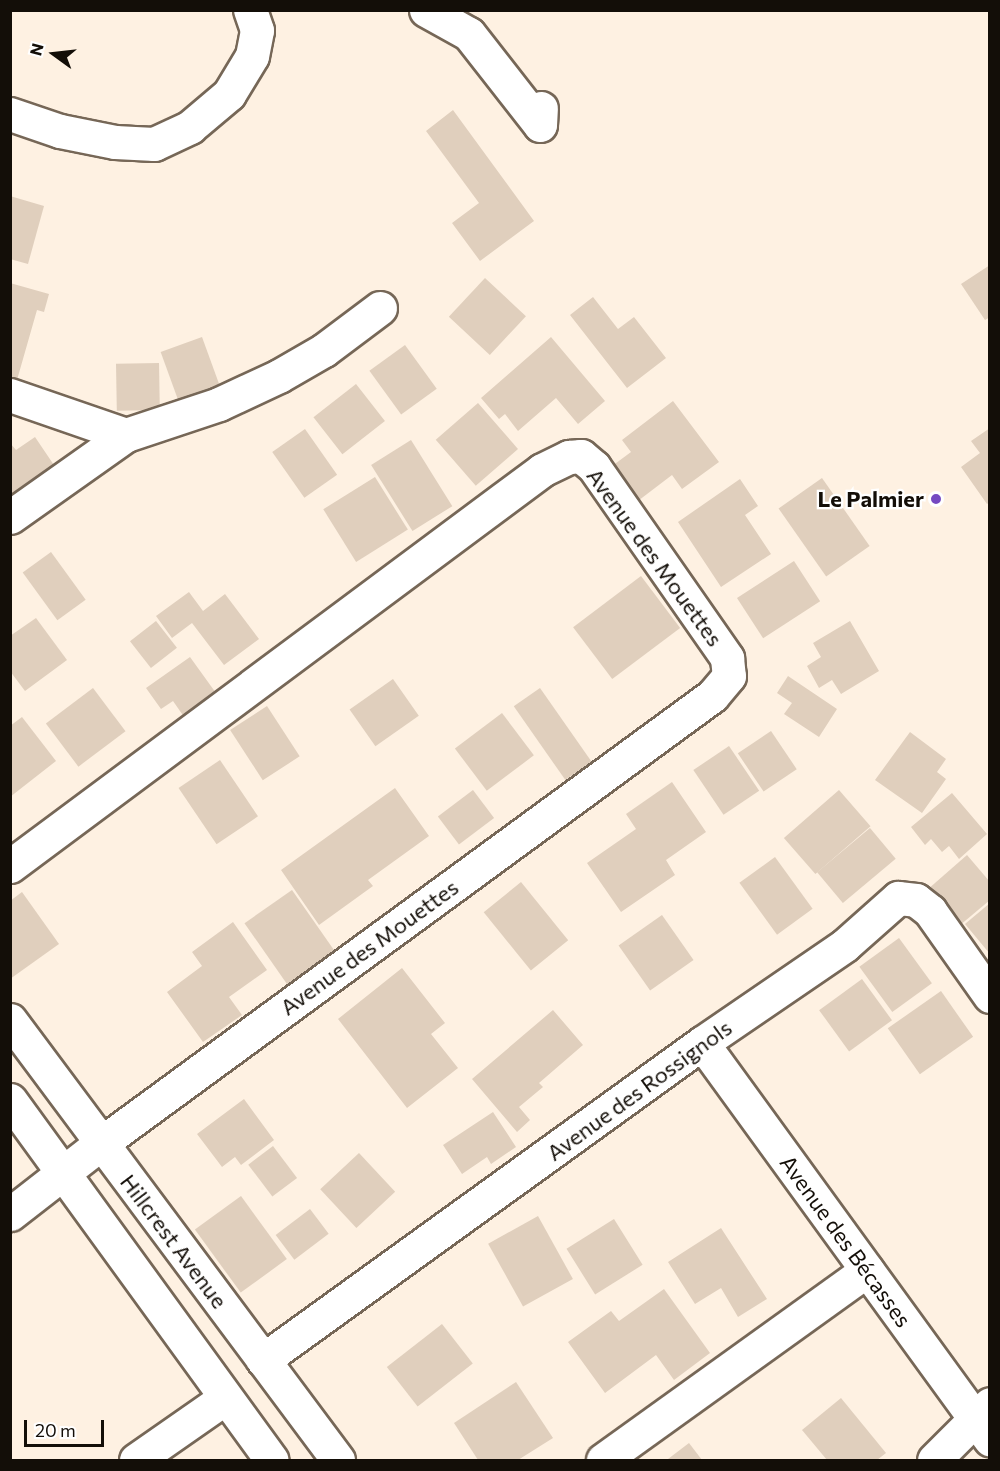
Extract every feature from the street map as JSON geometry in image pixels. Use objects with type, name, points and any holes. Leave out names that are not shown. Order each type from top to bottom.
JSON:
[{"type":"street","points":[[10,114],[60,131],[115,142],[154,144],[190,127],[229,94],[252,56],[257,30],[250,10]]},
{"type":"street","points":[[426,10],[469,34],[540,125],[541,108]]},
{"type":"street","points":[[10,517],[126,435],[219,404],[279,376],[324,350],[380,308]]},
{"type":"street","points":[[10,395],[126,435]]},
{"type":"street","name":"Avenue des Mouettes","points":[[10,866],[542,470],[569,457],[581,456],[594,467],[727,658],[729,676],[712,696],[100,1144],[10,1214]]},
{"type":"street","name":"Avenue des Rossignols","points":[[263,1360],[702,1043],[845,945],[898,898],[916,900],[930,911],[990,996]]},
{"type":"street","name":"Hillcrest Avenue","points":[[10,1020],[338,1461]]},
{"type":"street","name":"Avenue des Bécasses","points":[[702,1043],[867,1270],[984,1420]]},
{"type":"street","points":[[10,1100],[272,1461]]},
{"type":"street","points":[[603,1461],[867,1270]]},
{"type":"street","points":[[136,1461],[225,1398]]},
{"type":"street","points":[[934,1461],[984,1420]]},
{"type":"building","points":[[453,110],[534,221],[480,261],[452,223],[479,203],[426,131]]},
{"type":"building","points":[[10,196],[44,206],[28,264],[10,259]]},
{"type":"building","points":[[990,265],[990,317],[985,320],[961,284]]},
{"type":"building","points":[[485,278],[526,316],[490,355],[449,317]]},
{"type":"building","points":[[10,283],[49,294],[44,312],[37,310],[15,387],[10,386]]},
{"type":"building","points":[[593,297],[618,329],[634,317],[666,358],[627,388],[570,315]]},
{"type":"building","points":[[202,337],[224,396],[182,411],[161,352]]},
{"type":"building","points":[[551,337],[605,401],[578,424],[556,398],[518,431],[505,414],[499,419],[481,398]]},
{"type":"building","points":[[405,345],[437,389],[401,415],[369,371]]},
{"type":"building","points":[[159,363],[160,410],[117,411],[116,364]]},
{"type":"building","points":[[356,384],[385,421],[342,454],[313,417]]},
{"type":"building","points":[[673,401],[719,462],[682,489],[672,475],[630,507],[604,472],[631,452],[622,440]]},
{"type":"building","points":[[478,403],[518,449],[476,486],[436,440]]},
{"type":"building","points":[[990,428],[990,502],[987,504],[961,467],[980,453],[971,441]]},
{"type":"building","points":[[305,429],[337,475],[304,498],[272,452]]},
{"type":"building","points":[[35,437],[60,474],[10,509],[10,443],[16,450]]},
{"type":"building","points":[[411,440],[452,506],[412,531],[371,465]]},
{"type":"building","points":[[375,477],[408,530],[356,562],[323,509]]},
{"type":"building","points":[[822,478],[870,546],[826,576],[779,508]]},
{"type":"building","points":[[740,479],[758,506],[745,515],[771,554],[721,587],[678,522]]},
{"type":"building","points":[[51,552],[86,600],[57,620],[23,573]]},
{"type":"building","points":[[794,561],[820,601],[763,638],[737,598]]},
{"type":"building","points":[[641,576],[680,628],[612,679],[573,627]]},
{"type":"building","points":[[189,592],[203,611],[225,594],[259,639],[224,665],[192,623],[172,638],[156,616]]},
{"type":"building","points":[[36,618],[67,660],[25,691],[10,671],[10,636]]},
{"type":"building","points":[[156,621],[177,648],[151,668],[130,641]]},
{"type":"building","points":[[850,621],[879,671],[841,694],[832,680],[819,688],[807,666],[821,657],[813,643]]},
{"type":"building","points":[[190,657],[221,700],[189,724],[173,701],[161,709],[146,688]]},
{"type":"building","points":[[788,676],[837,709],[819,737],[784,714],[792,703],[777,693]]},
{"type":"building","points":[[393,679],[419,716],[375,746],[350,709]]},
{"type":"building","points":[[93,688],[125,731],[78,767],[46,724]]},
{"type":"building","points":[[540,688],[592,762],[565,780],[514,706]]},
{"type":"building","points":[[267,706],[300,756],[263,780],[230,730]]},
{"type":"building","points":[[502,713],[534,755],[487,791],[455,749]]},
{"type":"building","points":[[22,717],[56,761],[10,797],[10,726]]},
{"type":"building","points":[[771,731],[797,769],[764,792],[738,753]]},
{"type":"building","points":[[910,732],[946,759],[937,772],[946,779],[922,813],[875,780]]},
{"type":"building","points":[[729,746],[759,791],[724,815],[693,770]]},
{"type":"building","points":[[220,760],[258,816],[217,844],[179,788]]},
{"type":"building","points":[[672,782],[706,832],[666,860],[675,875],[621,912],[587,863],[636,829],[626,814]]},
{"type":"building","points":[[395,788],[429,836],[368,880],[373,886],[319,925],[281,870]]},
{"type":"building","points":[[473,790],[494,818],[459,844],[438,816]]},
{"type":"building","points":[[839,790],[870,826],[815,874],[784,838]]},
{"type":"building","points":[[952,793],[987,834],[959,859],[949,846],[942,852],[931,839],[925,845],[911,827]]},
{"type":"building","points":[[870,828],[896,859],[843,903],[817,872]]},
{"type":"building","points":[[967,855],[990,882],[990,900],[959,926],[927,890]]},
{"type":"building","points":[[775,857],[813,909],[777,935],[739,883]]},
{"type":"building","points":[[521,882],[568,940],[531,970],[484,912]]},
{"type":"building","points":[[292,890],[337,954],[289,987],[244,923]]},
{"type":"building","points":[[22,892],[59,944],[10,979],[10,901]]},
{"type":"building","points":[[990,903],[990,954],[965,924]]},
{"type":"building","points":[[662,915],[694,960],[650,990],[619,945]]},
{"type":"building","points":[[233,922],[267,970],[229,997],[242,1015],[203,1042],[167,992],[202,966],[192,952]]},
{"type":"building","points":[[899,938],[932,983],[892,1012],[859,967]]},
{"type":"building","points":[[402,968],[445,1023],[431,1034],[458,1068],[407,1108],[338,1019]]},
{"type":"building","points":[[862,979],[892,1020],[849,1051],[819,1010]]},
{"type":"building","points":[[941,991],[973,1037],[920,1074],[888,1028]]},
{"type":"building","points":[[553,1010],[583,1045],[539,1083],[543,1087],[519,1107],[530,1120],[517,1132],[472,1079]]},
{"type":"building","points":[[244,1099],[274,1140],[241,1165],[235,1157],[222,1167],[197,1134]]},
{"type":"building","points":[[493,1112],[516,1147],[491,1164],[487,1157],[462,1174],[443,1145]]},
{"type":"building","points":[[273,1146],[297,1178],[272,1197],[248,1165]]},
{"type":"building","points":[[359,1153],[395,1192],[356,1228],[320,1189]]},
{"type":"building","points":[[241,1196],[287,1259],[241,1293],[195,1230]]},
{"type":"building","points":[[310,1209],[329,1234],[294,1260],[276,1235]]},
{"type":"building","points":[[538,1216],[573,1279],[523,1307],[488,1244]]},
{"type":"building","points":[[614,1219],[643,1265],[595,1294],[567,1249]]},
{"type":"building","points":[[721,1228],[767,1299],[738,1317],[721,1288],[695,1304],[668,1262]]},
{"type":"building","points":[[664,1289],[710,1353],[674,1380],[656,1355],[605,1393],[568,1342],[611,1311],[619,1321]]},
{"type":"building","points":[[442,1324],[473,1363],[418,1406],[387,1367]]},
{"type":"building","points":[[516,1382],[553,1438],[518,1460],[478,1460],[454,1423]]},
{"type":"building","points":[[841,1398],[886,1453],[877,1460],[827,1460],[802,1430]]},
{"type":"building","points":[[689,1443],[702,1460],[668,1459]]},
{"type":"place","name":"Le Palmier","points":[[936,499]]}]
